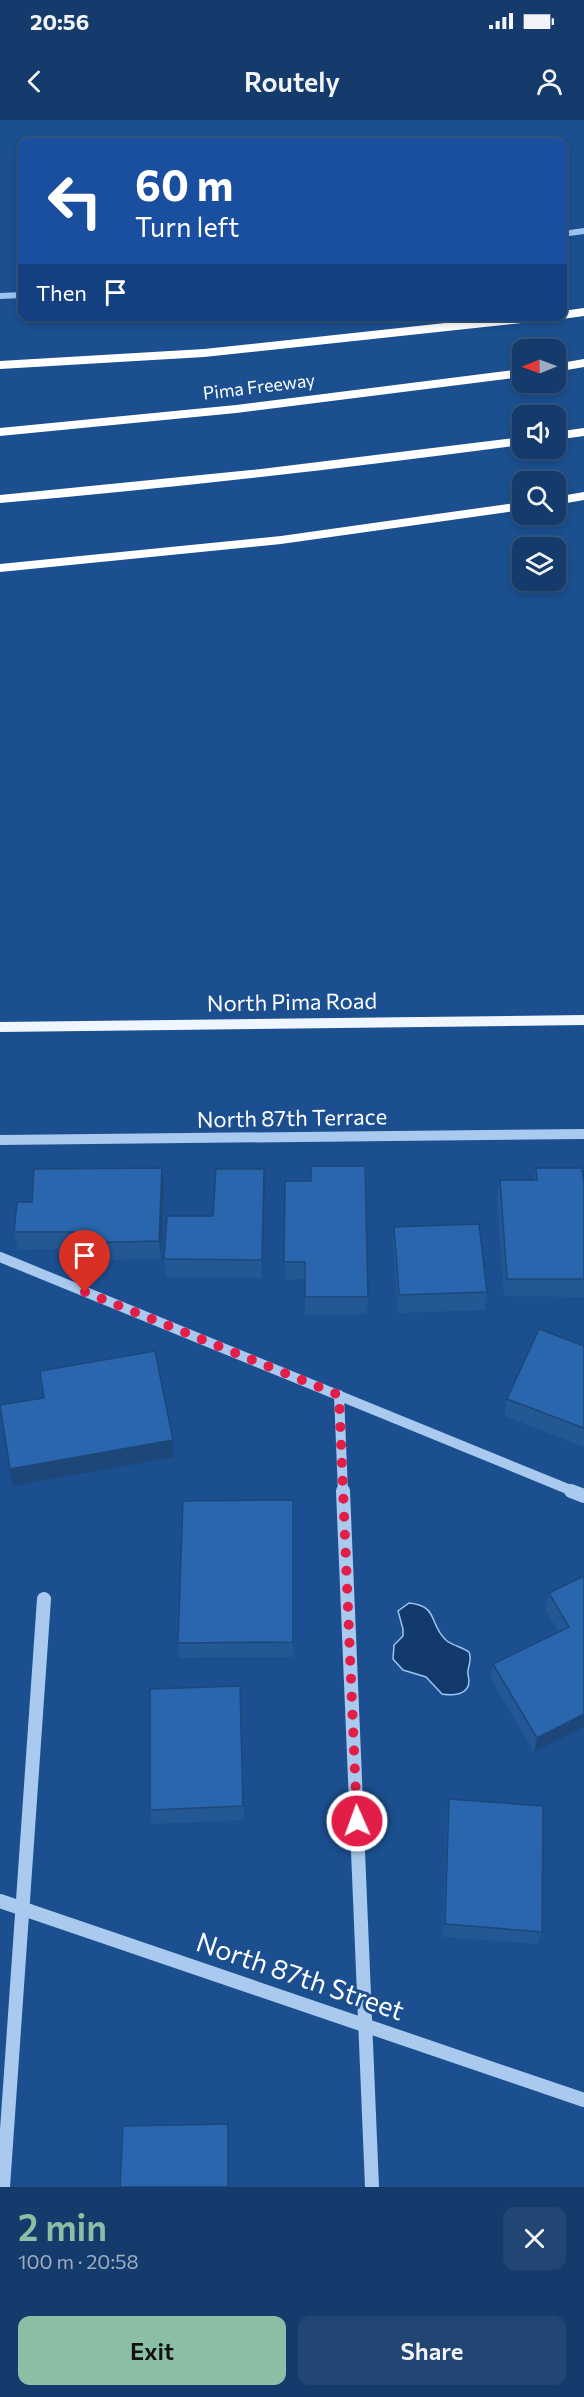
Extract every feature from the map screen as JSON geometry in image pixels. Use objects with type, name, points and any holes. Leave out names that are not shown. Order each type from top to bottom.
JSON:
[{"type":"highway","points":[[567,314],[584,312]]},
{"type":"highway","points":[[0,365],[204,354],[504,321]]},
{"type":"highway","points":[[566,366],[584,363]]},
{"type":"highway","name":"Pima Freeway","points":[[0,432],[236,409],[512,374]]},
{"type":"highway","points":[[566,434],[584,432]]},
{"type":"highway","points":[[0,500],[370,461],[512,442]]},
{"type":"highway","points":[[566,499],[584,496]]},
{"type":"highway","points":[[0,568],[281,540],[512,507]]},
{"type":"main road","name":"North Pima Road","points":[[0,1028],[584,1020]]},
{"type":"street","name":"North 87th Terrace","points":[[0,1140],[584,1134]]},
{"type":"street","points":[[0,1257],[584,1496]]},
{"type":"street","points":[[339,1395],[372,2187]]},
{"type":"street","points":[[3,2187],[45,1599]]},
{"type":"street","name":"North 87th Street","points":[[0,1901],[584,2100]]},
{"type":"water","points":[[409,1603],[419,1605],[430,1612],[441,1635],[447,1641],[469,1652],[469,1681],[463,1692],[451,1695],[442,1694],[426,1677],[403,1670],[393,1659],[394,1645],[403,1636],[398,1611]]},
{"type":"building","points":[[311,1166],[365,1166],[368,1297],[305,1297],[305,1262],[284,1262],[285,1181],[311,1181]]},
{"type":"building","points":[[162,1168],[159,1241],[73,1243],[74,1232],[14,1232],[17,1202],[32,1202],[34,1169]]},
{"type":"building","points":[[536,1168],[582,1168],[584,1279],[507,1279],[500,1180],[537,1180]]},
{"type":"building","points":[[216,1169],[264,1169],[262,1260],[164,1259],[167,1216],[213,1216]]},
{"type":"building","points":[[479,1224],[487,1292],[399,1295],[394,1227]]},
{"type":"building","points":[[539,1329],[584,1346],[584,1428],[507,1399]]},
{"type":"building","points":[[155,1351],[173,1440],[10,1469],[0,1405],[44,1398],[40,1371]]},
{"type":"building","points":[[293,1500],[293,1642],[178,1643],[183,1501]]},
{"type":"building","points":[[584,1576],[584,1714],[537,1738],[493,1664],[569,1627],[549,1593]]},
{"type":"building","points":[[240,1686],[243,1806],[150,1810],[150,1689]]},
{"type":"building","points":[[449,1799],[543,1806],[542,1932],[445,1924]]},
{"type":"building","points":[[228,2124],[228,2187],[120,2187],[123,2126]]},
{"type":"waterway","points":[[567,233],[584,231]]},
{"type":"waterway","points":[[0,296],[18,295]]},
{"type":"route","points":[[85,1292],[339,1395],[357,1821]]}]
